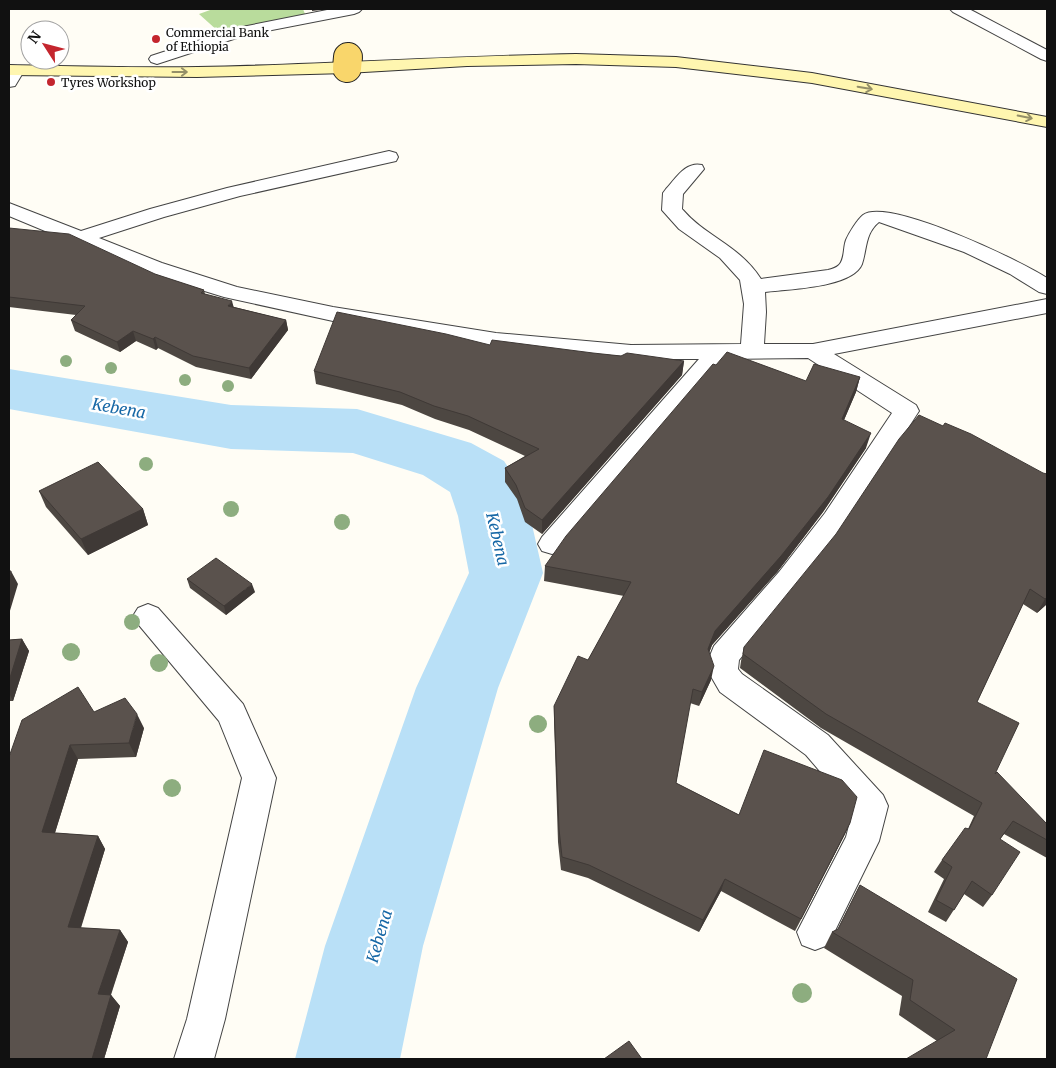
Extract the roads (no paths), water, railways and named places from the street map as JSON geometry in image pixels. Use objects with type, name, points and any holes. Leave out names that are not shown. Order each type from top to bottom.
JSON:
[{"type":"main road","points":[[11,70],[197,72],[536,50],[665,51],[803,65],[1047,108]]},
{"type":"main road","points":[[70,59],[348,63],[576,59],[676,62],[812,78],[1047,122]]},
{"type":"street","points":[[157,59],[243,31],[354,9]]},
{"type":"street","points":[[958,9],[1047,56]]},
{"type":"street","points":[[81,238],[213,197],[286,177],[389,157]]},
{"type":"street","points":[[695,169],[673,193],[672,210],[686,225],[712,242],[739,264],[754,287],[755,314],[752,351]]},
{"type":"street","points":[[9,209],[154,268],[232,292],[333,314],[496,340],[631,352],[813,351],[1047,306]]},
{"type":"street","points":[[754,287],[833,276],[845,272],[851,264],[856,240],[869,220],[876,216],[889,218],[937,234],[996,258],[1021,270],[1047,287]]},
{"type":"street","points":[[813,351],[916,414],[888,435],[845,505],[800,566],[725,655],[721,664],[724,674],[731,683],[818,745],[871,806],[862,841],[815,932]]},
{"type":"street","points":[[552,544],[718,352]]},
{"type":"street","points":[[148,616],[232,713],[259,778],[206,1019],[194,1059]]},
{"type":"waterway","name":"Kebena","points":[[9,389],[231,427],[357,431],[447,459],[480,478],[494,516],[506,573],[457,688],[374,946],[348,1059]]},
{"type":"place","name":"Commercial Bank of Ethiopia","points":[[156,39]]},
{"type":"place","name":"Tyres Workshop","points":[[51,82]]}]
